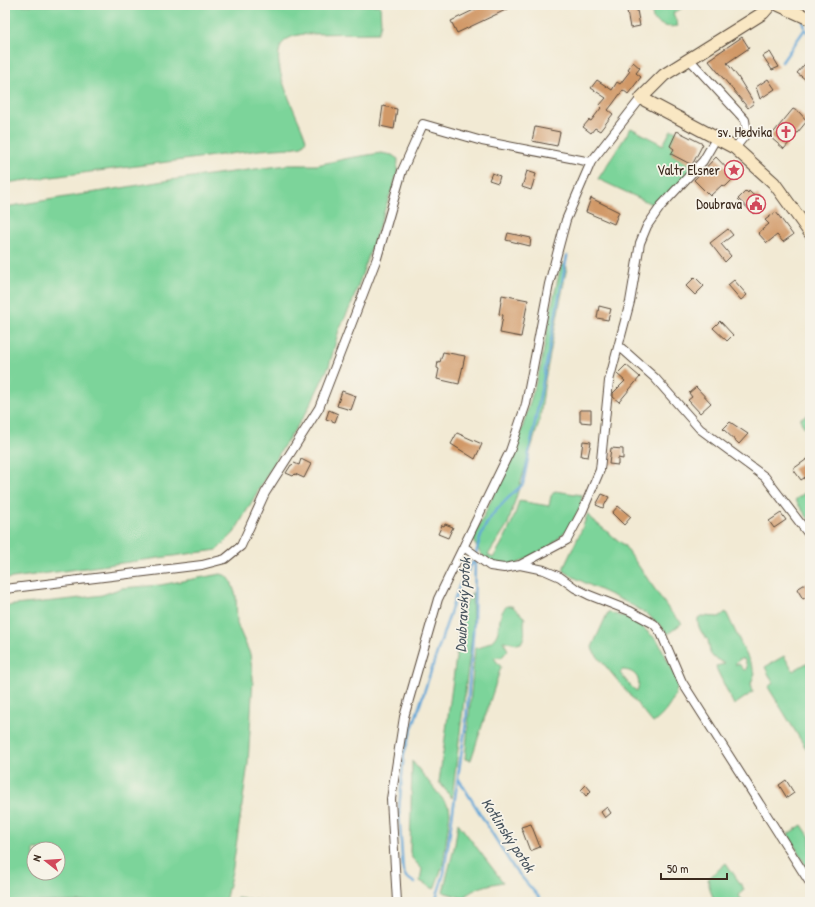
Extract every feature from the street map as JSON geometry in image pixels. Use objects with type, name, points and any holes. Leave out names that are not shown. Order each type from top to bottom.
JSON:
[{"type":"street","points":[[397,902],[391,799],[404,717],[438,599],[510,451],[524,411],[550,284],[566,220],[591,162],[641,98],[664,75],[763,13],[770,5]]},
{"type":"street","points":[[779,5],[803,16]]},
{"type":"street","points":[[689,59],[745,120],[746,134],[735,148]]},
{"type":"street","points":[[641,98],[717,137],[735,148],[774,183],[810,233]]},
{"type":"street","points":[[5,589],[202,565],[225,559],[241,546],[265,494],[319,408],[339,360],[377,258],[402,171],[422,124],[482,141],[591,162]]},
{"type":"street","points":[[464,547],[490,566],[504,568],[520,565],[567,540],[583,510],[600,470],[609,380],[630,302],[636,259],[647,226],[661,206],[703,161],[717,137]]},
{"type":"street","points":[[619,346],[656,378],[700,429],[765,477],[810,536]]},
{"type":"street","points":[[520,565],[544,570],[560,577],[574,588],[630,611],[654,624],[661,633],[682,682],[810,883]]},
{"type":"green space","points":[[5,5],[380,5],[381,24],[378,33],[297,35],[286,40],[280,48],[279,60],[285,88],[306,140],[302,146],[260,150],[5,183]]},
{"type":"green space","points":[[659,5],[688,5],[673,13],[678,26],[667,27],[653,19],[651,7]]},
{"type":"green space","points":[[631,128],[663,145],[671,130],[677,131],[670,146],[674,149],[671,154],[692,165],[694,168],[658,207],[598,179]]},
{"type":"green space","points":[[381,153],[392,155],[398,159],[397,175],[352,303],[339,330],[329,366],[306,413],[283,447],[234,533],[217,550],[5,579],[5,207],[170,180],[287,165],[317,165]]},
{"type":"green space","points":[[561,265],[565,265],[567,267],[545,380],[540,419],[508,524],[488,555],[493,558],[508,531],[519,501],[549,506],[551,496],[555,491],[582,495],[580,508],[569,528],[550,546],[513,566],[495,564],[481,554],[474,543],[474,536],[517,446],[541,365]]},
{"type":"green space","points":[[810,413],[810,436],[801,422],[801,418]]},
{"type":"green space","points":[[810,489],[810,521],[795,500]]},
{"type":"green space","points":[[588,513],[590,518],[624,545],[670,611],[682,623],[668,634],[658,623],[633,606],[577,579],[564,571],[564,567]]},
{"type":"green space","points":[[221,574],[227,576],[231,581],[236,596],[237,624],[250,654],[253,678],[248,764],[233,867],[225,902],[5,902],[5,606],[102,595],[122,588],[160,585]]},
{"type":"green space","points":[[472,592],[473,627],[452,798],[439,782],[457,650],[459,617]]},
{"type":"green space","points":[[507,606],[512,606],[525,618],[525,632],[521,643],[517,644],[503,641],[508,650],[501,658],[494,658],[501,667],[471,760],[465,759],[475,648],[483,646],[494,639],[497,634],[501,614]]},
{"type":"green space","points":[[608,612],[620,616],[629,616],[637,620],[641,626],[658,641],[678,681],[676,693],[670,705],[658,720],[653,723],[593,651],[592,647]],"holes":[[[622,670],[627,670],[634,673],[638,679],[639,683],[637,691],[630,686],[620,673]]]},
{"type":"green space","points":[[726,612],[755,673],[751,683],[753,692],[734,705],[716,666],[725,664],[713,657],[710,653],[708,640],[702,633],[698,624],[698,618],[701,616],[719,617]],"holes":[[[740,659],[744,659],[747,666],[746,670],[744,670],[739,664],[735,664]]]},
{"type":"green space","points":[[784,656],[793,671],[810,661],[810,755],[768,687],[773,683],[765,667]]},
{"type":"green space","points":[[412,761],[449,807],[450,813],[443,865],[434,889],[420,881],[422,869],[412,858],[410,852]]},
{"type":"green space","points":[[458,823],[503,882],[486,885],[463,898],[443,892],[455,844]]},
{"type":"green space","points":[[802,825],[810,837],[810,873],[788,834]]},
{"type":"green space","points":[[726,863],[744,889],[739,896],[744,902],[715,902],[710,890],[708,879]]},
{"type":"green space","points":[[237,898],[272,902],[236,902]]},
{"type":"building","points":[[484,5],[516,5],[457,33],[451,21]]},
{"type":"building","points":[[626,5],[636,5],[640,26],[630,28]]},
{"type":"building","points":[[742,37],[749,48],[727,63],[738,77],[754,103],[748,108],[708,60]]},
{"type":"building","points":[[770,52],[779,67],[772,70],[763,56]]},
{"type":"building","points":[[810,58],[810,83],[797,73]]},
{"type":"building","points":[[633,62],[640,68],[636,73],[641,77],[628,94],[623,90],[608,110],[613,114],[600,131],[595,128],[591,133],[583,127],[589,120],[591,121],[601,108],[599,106],[606,98],[591,88],[597,80],[612,90],[617,82],[620,84],[630,71],[628,69]]},
{"type":"building","points":[[768,79],[775,89],[760,99],[756,87]]},
{"type":"building","points":[[383,106],[397,109],[394,129],[380,126]]},
{"type":"building","name":"sv. Hedvika","points":[[793,109],[799,112],[807,121],[784,149],[770,137]]},
{"type":"building","points":[[535,127],[560,132],[557,146],[532,141]]},
{"type":"building","points":[[677,131],[703,144],[692,165],[671,154],[674,149],[670,146]]},
{"type":"building","points":[[716,157],[735,177],[726,186],[724,187],[722,185],[710,196],[694,180]]},
{"type":"building","points":[[527,171],[536,174],[531,190],[522,187]]},
{"type":"building","points":[[492,173],[500,176],[498,183],[489,180]]},
{"type":"building","points":[[746,191],[748,193],[749,191],[753,195],[759,195],[759,199],[764,204],[754,214],[738,199]]},
{"type":"building","points":[[591,198],[619,212],[614,224],[586,212]]},
{"type":"building","points":[[776,212],[793,235],[783,242],[777,235],[767,243],[758,233],[769,224],[765,220]]},
{"type":"building","points":[[728,229],[733,235],[721,244],[731,256],[725,262],[710,243]]},
{"type":"building","points":[[508,233],[531,238],[530,246],[506,240]]},
{"type":"building","points":[[695,277],[704,286],[695,295],[686,286]]},
{"type":"building","points":[[734,280],[747,295],[741,300],[728,285]]},
{"type":"building","points":[[502,295],[528,300],[521,337],[500,333],[503,315],[499,314]]},
{"type":"building","points":[[599,306],[611,309],[608,320],[597,318]]},
{"type":"building","points":[[720,321],[733,335],[727,341],[713,328]]},
{"type":"building","points":[[443,352],[465,356],[459,384],[437,379],[439,369],[437,368],[438,361],[440,362]]},
{"type":"building","points":[[626,365],[640,377],[619,402],[613,397],[613,393],[625,381],[617,374]]},
{"type":"building","points":[[696,387],[711,403],[700,413],[688,400],[692,397],[689,393]]},
{"type":"building","points":[[342,391],[356,396],[351,410],[337,406]]},
{"type":"building","points":[[329,410],[338,414],[335,422],[326,419]]},
{"type":"building","points":[[580,410],[591,410],[591,423],[580,422]]},
{"type":"building","points":[[730,422],[748,434],[739,444],[723,429]]},
{"type":"building","points":[[457,433],[482,444],[475,459],[451,444]]},
{"type":"building","points":[[583,441],[591,442],[588,457],[581,456]]},
{"type":"building","points":[[611,448],[623,449],[623,459],[618,458],[618,465],[609,464]]},
{"type":"building","points":[[810,457],[810,474],[801,480],[793,469]]},
{"type":"building","points":[[301,459],[311,464],[304,478],[295,474],[293,476],[286,473],[294,463],[299,465]]},
{"type":"building","points":[[602,494],[609,497],[603,508],[596,505]]},
{"type":"building","points":[[618,506],[631,517],[624,525],[612,513]]},
{"type":"building","points":[[781,513],[786,520],[774,528],[769,521]]},
{"type":"building","points":[[445,524],[453,527],[448,538],[438,534],[442,525],[444,526]]},
{"type":"building","points":[[807,583],[810,588],[810,595],[803,599],[797,589]]},
{"type":"building","points":[[786,780],[794,793],[787,798],[779,785]]},
{"type":"building","points":[[586,785],[591,791],[586,796],[581,790]]},
{"type":"building","points":[[607,807],[611,813],[605,818],[601,812]]},
{"type":"building","points":[[531,824],[540,847],[530,851],[521,827]]},
{"type":"waterway","name":"Doubravský potok","points":[[782,62],[805,29],[803,20]]},
{"type":"waterway","name":"Doubravský potok","points":[[805,29],[810,35]]},
{"type":"waterway","name":"Doubravský potok","points":[[476,553],[487,522],[499,507],[523,484],[567,256]]},
{"type":"waterway","name":"Doubravský potok","points":[[435,902],[444,873],[466,722],[474,622],[475,558]]},
{"type":"waterway","points":[[415,883],[406,877],[403,871],[399,810],[404,753],[459,586],[473,562]]},
{"type":"waterway","name":"Kotlinský potok","points":[[458,778],[513,867],[543,902]]},
{"type":"place","name":"sv. Hedvika","points":[[786,132]]},
{"type":"place","name":"Valtr Elsner","points":[[734,170]]},
{"type":"place","name":"Doubrava","points":[[756,204]]}]
